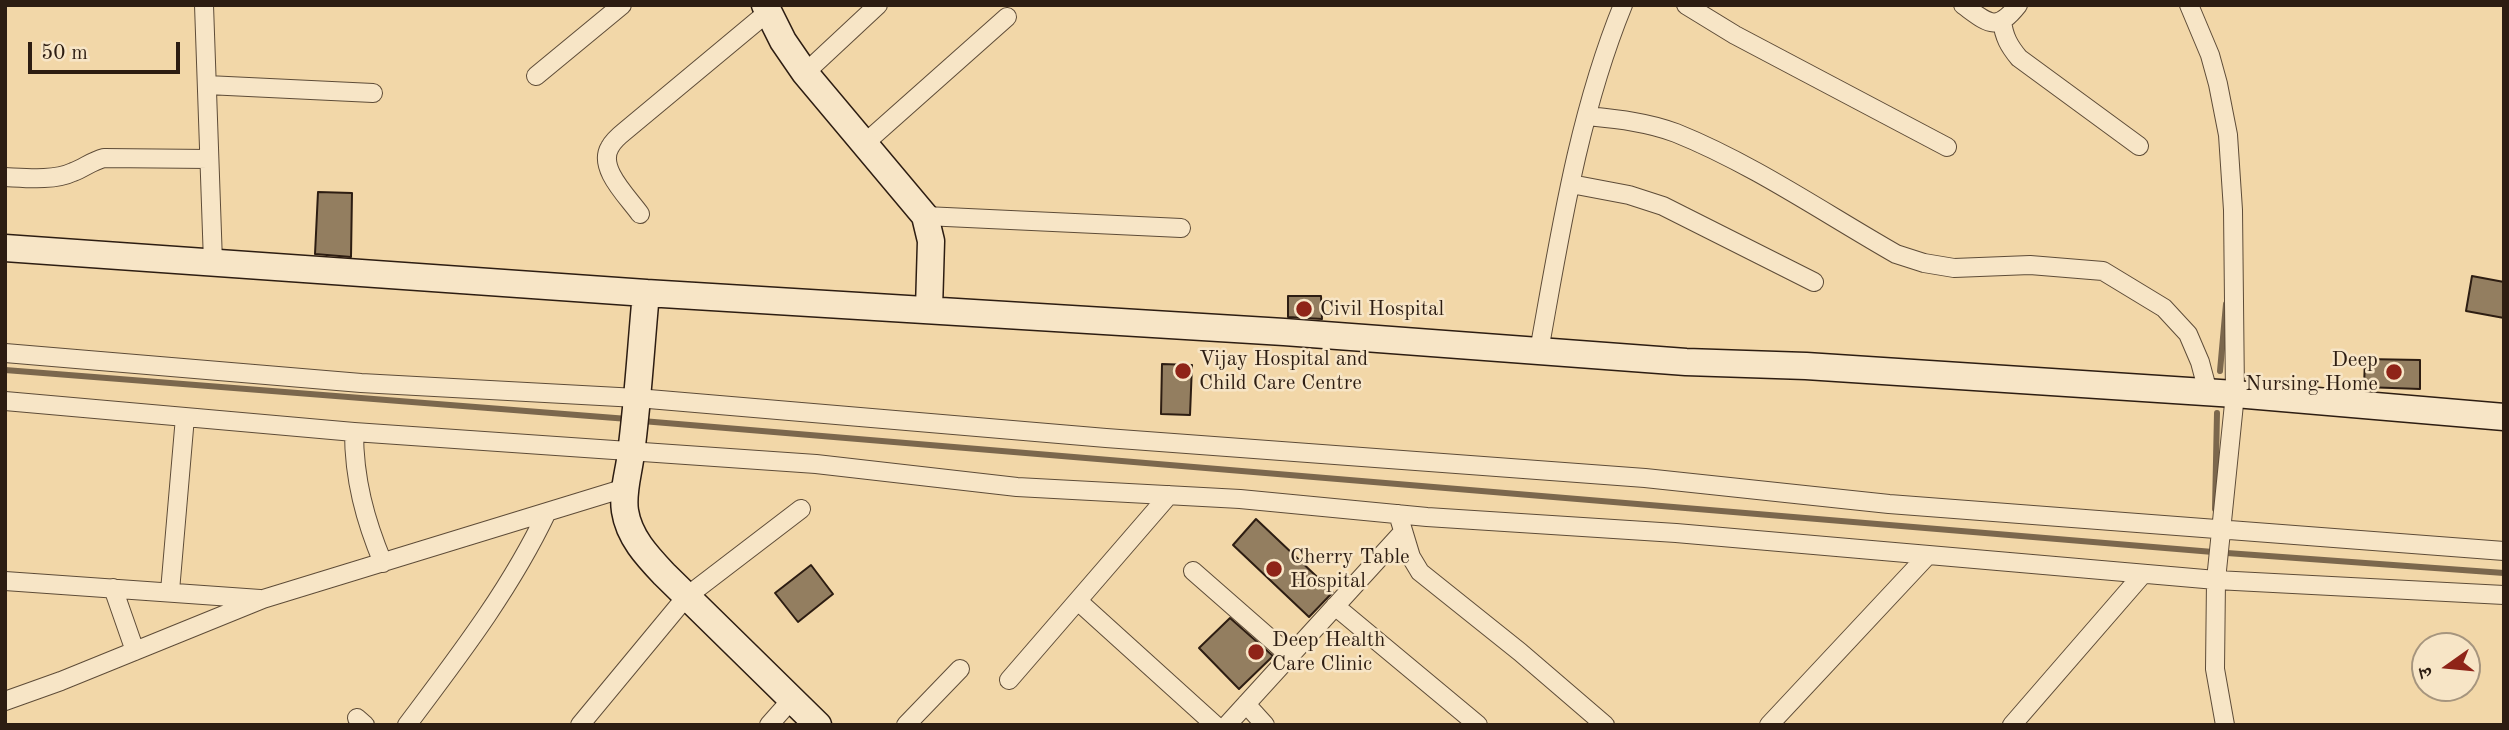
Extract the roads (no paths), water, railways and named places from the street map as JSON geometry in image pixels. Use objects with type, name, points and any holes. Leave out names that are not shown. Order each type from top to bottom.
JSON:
[{"type":"street","points":[[204,5],[213,262]]},
{"type":"street","points":[[536,76],[622,5]]},
{"type":"street","points":[[804,73],[878,5]]},
{"type":"street","points":[[1539,351],[1587,116],[1608,41],[1623,5]]},
{"type":"street","points":[[1686,5],[1735,35],[1947,147]]},
{"type":"street","points":[[1963,5],[1989,22],[2002,21],[2018,5]]},
{"type":"street","points":[[2189,5],[2210,55],[2228,135],[2232,210],[2235,394],[2217,573],[2215,669],[2225,725]]},
{"type":"street","points":[[640,214],[607,167],[606,157],[610,146],[773,11],[804,73],[905,189],[925,216],[931,241],[929,309]]},
{"type":"street","points":[[864,144],[1007,17]]},
{"type":"street","points":[[2002,21],[2004,37],[2019,58],[2139,146]]},
{"type":"street","points":[[207,85],[373,93]]},
{"type":"street","points":[[1587,116],[1625,120],[1674,132],[1740,164],[1896,254],[1954,268],[2031,265],[2103,271],[2164,308],[2188,334],[2200,362],[2208,392]]},
{"type":"street","points":[[5,177],[58,176],[74,172],[90,162],[104,158],[209,159]]},
{"type":"street","points":[[1571,184],[1629,195],[1663,205],[1814,282]]},
{"type":"street","points":[[925,216],[1181,228]]},
{"type":"street","points":[[5,248],[646,293],[1246,330],[1686,362],[1806,366],[2208,392],[2504,417]]},
{"type":"street","points":[[646,293],[625,488],[625,510],[631,533],[643,551],[686,597],[818,725]]},
{"type":"street","points":[[5,353],[361,383],[634,422],[816,464],[1017,487],[1240,499],[1398,514],[1676,533],[2143,574],[2217,573],[2504,595]]},
{"type":"street","points":[[5,401],[354,432],[634,422],[1092,437],[1645,478],[2222,537],[2504,551]]},
{"type":"street","points":[[170,591],[185,417]]},
{"type":"street","points":[[354,432],[354,460],[359,491],[368,526],[383,563]]},
{"type":"street","points":[[5,701],[263,599],[625,488]]},
{"type":"street","points":[[1009,680],[1169,495]]},
{"type":"street","points":[[580,725],[686,597],[801,509]]},
{"type":"street","points":[[407,725],[478,629],[532,544],[547,512]]},
{"type":"street","points":[[1398,514],[1411,557],[1420,572],[1605,725]]},
{"type":"street","points":[[1227,725],[1402,533]]},
{"type":"street","points":[[1769,725],[1928,555]]},
{"type":"street","points":[[1193,571],[1290,656]]},
{"type":"street","points":[[2012,725],[2143,574]]},
{"type":"street","points":[[5,581],[263,599]]},
{"type":"street","points":[[113,588],[135,651]]},
{"type":"street","points":[[1078,601],[1215,725]]},
{"type":"street","points":[[1335,606],[1478,725]]},
{"type":"street","points":[[906,725],[960,669]]},
{"type":"street","points":[[769,725],[792,699]]},
{"type":"street","points":[[1246,704],[1265,725]]},
{"type":"waterway","points":[[2220,371],[2226,304]]},
{"type":"waterway","points":[[5,370],[628,419]]},
{"type":"waterway","points":[[2215,509],[2217,413]]},
{"type":"waterway","points":[[642,421],[2213,552],[2504,573]]},
{"type":"place","name":"Civil Hospital","points":[[1304,309]]},
{"type":"place","name":"Vijay Hospital and Child Care Centre","points":[[1183,371]]},
{"type":"place","name":"Deep Nursing Home","points":[[2394,372]]},
{"type":"place","name":"Cherry Table Hospital","points":[[1274,569]]},
{"type":"place","name":"Deep Health Care Clinic","points":[[1256,652]]}]
